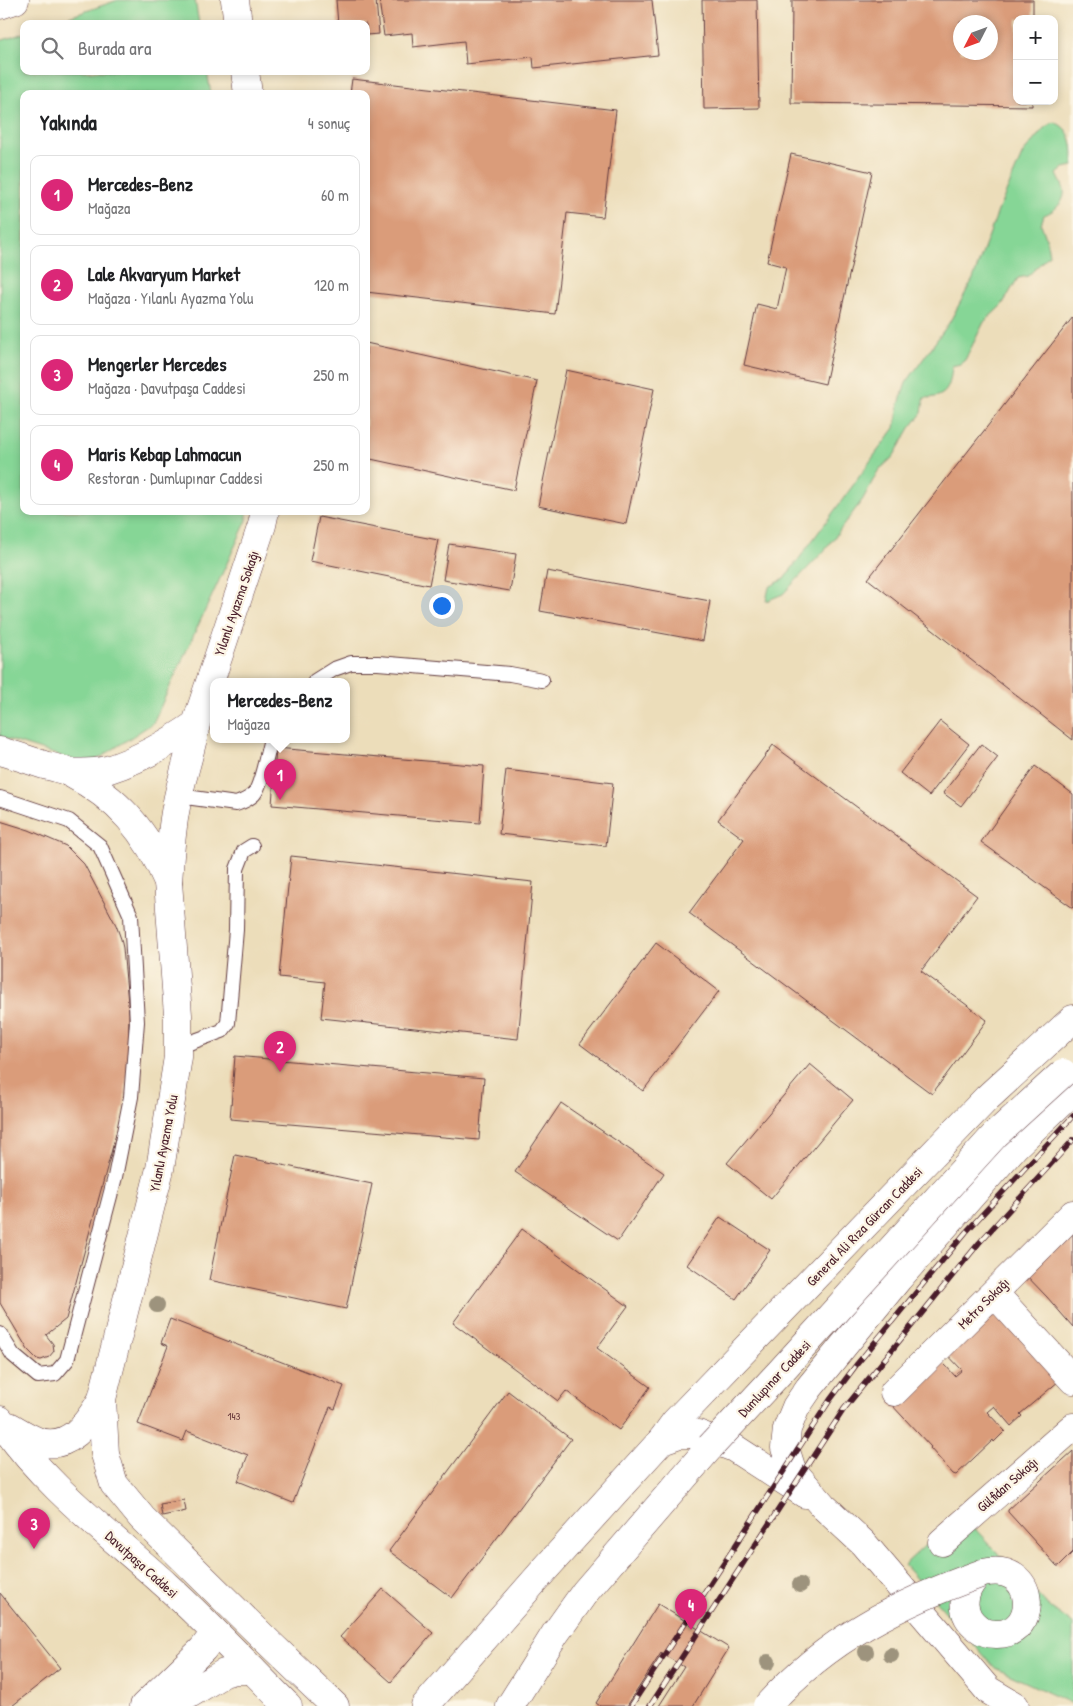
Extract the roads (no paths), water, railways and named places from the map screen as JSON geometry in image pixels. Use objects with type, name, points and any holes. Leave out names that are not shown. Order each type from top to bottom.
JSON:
[{"type":"main road","points":[[0,5],[15,0]]},
{"type":"main road","points":[[235,0],[238,20]]},
{"type":"main road","points":[[246,75],[247,90]]},
{"type":"main road","name":"Yılanlı Ayazma Sokağı","points":[[211,678],[264,515]]},
{"type":"main road","name":"Yılanlı Ayazma Sokağı","points":[[168,882],[170,850],[178,796],[191,751],[196,724],[210,682]]},
{"type":"main road","points":[[0,751],[68,772],[85,773],[106,770],[173,740],[196,724]]},
{"type":"main road","points":[[68,772],[96,789],[119,807],[137,826],[160,863],[168,882]]},
{"type":"main road","name":"Yılanlı Ayazma Yolu","points":[[102,1399],[160,1168],[172,1096],[178,1047],[178,1015],[168,882]]},
{"type":"main road","name":"General Ali Rıza Gürcan Caddesi","points":[[662,1440],[675,1422],[987,1098],[1073,1019]]},
{"type":"main road","points":[[1015,1706],[988,1690],[863,1543],[823,1506],[792,1470],[785,1448],[787,1429],[796,1407],[809,1388],[898,1279],[1015,1146],[1070,1076]]},
{"type":"main road","name":"Dumlupınar Caddesi","points":[[510,1706],[555,1634],[580,1599],[710,1447],[995,1136],[1070,1076]]},
{"type":"main road","name":"Metro Sokağı","points":[[894,1392],[1073,1214]]},
{"type":"main road","points":[[994,1293],[1073,1380]]},
{"type":"main road","points":[[1,1421],[38,1441],[52,1443],[70,1438],[81,1430],[92,1417],[102,1399]]},
{"type":"main road","points":[[102,1399],[104,1444],[114,1484],[142,1518],[335,1706]]},
{"type":"main road","name":"Davutpaşa Caddesi","points":[[1,1421],[35,1464],[56,1486],[169,1588],[288,1706]]},
{"type":"main road","name":"Gülfidan Sokağı","points":[[942,1542],[1073,1427]]},
{"type":"main road","points":[[425,1706],[662,1440],[679,1434],[698,1434],[734,1448],[823,1506]]},
{"type":"main road","points":[[767,1706],[807,1666],[848,1636],[892,1610],[937,1589],[979,1575]]},
{"type":"main road","points":[[144,1706],[203,1649],[210,1641],[213,1631]]},
{"type":"main road","points":[[170,1706],[224,1673],[236,1670],[252,1670]]},
{"type":"lane","points":[[320,678],[334,669],[352,664],[378,663],[510,674],[542,680]]},
{"type":"lane","points":[[178,796],[236,804],[244,801],[254,794],[270,743]]},
{"type":"lane","points":[[0,798],[70,821],[100,846],[131,916],[137,1022],[131,1097],[115,1177],[67,1360],[54,1374],[38,1376],[12,1355],[0,1334]]},
{"type":"lane","points":[[178,1047],[222,1031],[228,1023],[236,930],[236,869],[244,851],[252,846]]},
{"type":"railway","points":[[631,1706],[830,1400],[857,1364],[966,1232],[1073,1116]]},
{"type":"railway","points":[[650,1706],[844,1409],[979,1243],[1073,1140]]},
{"type":"place","name":"Mercedes-Benz","points":[[280,800]]},
{"type":"place","name":"Lale Akvaryum Market","points":[[280,1072]]},
{"type":"place","name":"Mengerler Mercedes","points":[[34,1549]]},
{"type":"place","name":"Maris Kebap Lahmacun","points":[[691,1630]]}]
